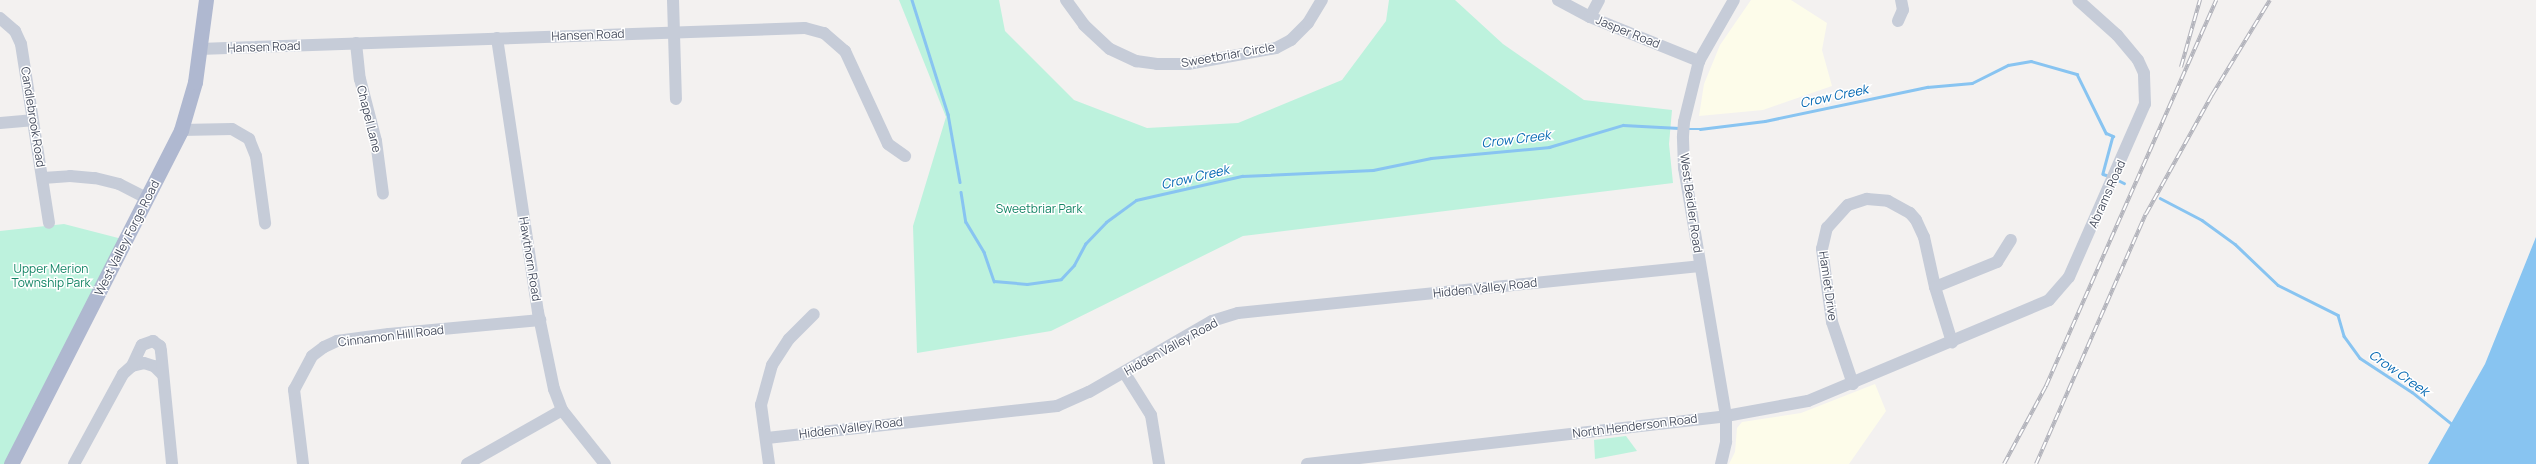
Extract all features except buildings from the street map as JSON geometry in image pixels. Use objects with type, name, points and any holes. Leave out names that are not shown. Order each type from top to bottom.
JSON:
[{"type":"main road","name":"West Valley Forge Road","points":[[11,464],[181,130],[192,95],[206,0]]},
{"type":"street","points":[[673,0],[676,99]]},
{"type":"street","name":"Sweetbriar Circle","points":[[1066,0],[1084,25],[1110,49],[1136,60],[1157,64],[1188,64],[1276,48],[1291,40],[1308,23],[1322,0]]},
{"type":"street","name":"Jasper Road","points":[[1558,0],[1590,17],[1699,61]]},
{"type":"street","points":[[1590,17],[1599,0]]},
{"type":"street","name":"West Beidler Road","points":[[1721,464],[1726,442],[1726,416],[1684,168],[1682,136],[1699,61],[1734,0]]},
{"type":"street","points":[[1898,21],[1903,10],[1901,0]]},
{"type":"street","name":"Abrams Road","points":[[1952,342],[2045,302],[2055,295],[2069,277],[2117,172],[2145,104],[2144,73],[2129,47],[2078,0]]},
{"type":"street","name":"Candlebrook Road","points":[[0,18],[15,31],[21,44],[49,223]]},
{"type":"street","name":"Hansen Road","points":[[199,50],[795,27],[824,33],[839,44],[851,60],[888,144],[905,156]]},
{"type":"street","name":"Hawthorn Road","points":[[497,38],[540,320],[554,389],[562,410],[605,464]]},
{"type":"street","name":"Chapel Lane","points":[[356,44],[360,79],[376,141],[383,194]]},
{"type":"street","points":[[0,123],[32,120]]},
{"type":"street","points":[[181,130],[232,129],[248,139],[256,156],[265,223]]},
{"type":"street","points":[[43,178],[70,176],[98,179],[119,184],[147,198]]},
{"type":"street","name":"Hamlet Drive","points":[[1853,384],[1832,322],[1823,260],[1823,243],[1828,228],[1834,219],[1848,205],[1867,199],[1888,201],[1910,213],[1924,237],[1935,287],[1952,342]]},
{"type":"street","points":[[1935,287],[1997,262],[2011,240]]},
{"type":"street","name":"Hidden Valley Road","points":[[766,438],[917,420],[1048,408],[1073,401],[1212,321],[1238,313],[1700,266]]},
{"type":"street","points":[[769,464],[761,405],[772,366],[789,339],[814,314]]},
{"type":"street","name":"Cinnamon Hill Road","points":[[304,464],[294,390],[312,356],[324,347],[337,341],[389,334],[540,320]]},
{"type":"street","points":[[74,464],[123,374],[132,366],[142,345],[153,341],[160,346],[172,464]]},
{"type":"street","name":"North Henderson Road","points":[[1307,464],[1327,463],[1726,416],[1808,401],[1853,384],[1952,342]]},
{"type":"street","points":[[132,366],[144,363],[154,366],[162,374]]},
{"type":"street","points":[[1124,372],[1151,415],[1159,464]]},
{"type":"street","points":[[466,464],[562,410]]},
{"type":"shaded area","points":[[1751,0],[1791,0],[1827,23],[1822,50],[1832,86],[1763,110],[1699,116],[1704,84],[1720,45]]},
{"type":"shaded area","points":[[1875,384],[1886,411],[1849,464],[1729,464],[1735,452],[1737,428],[1742,422],[1801,413]]},
{"type":"green space","name":"Sweetbriar Park","points":[[899,0],[999,0],[1005,31],[1074,100],[1147,128],[1238,123],[1342,80],[1386,21],[1389,0],[1455,0],[1503,44],[1584,100],[1672,110],[1669,144],[1673,183],[1243,236],[1051,331],[917,353],[913,226],[946,117]]},
{"type":"green space","name":"Upper Merion Township Park","points":[[64,224],[126,240],[11,464],[0,464],[0,231]]},
{"type":"green space","points":[[1626,436],[1637,451],[1595,459],[1594,440]]},
{"type":"water","points":[[2536,237],[2536,464],[2428,464],[2485,364]]},
{"type":"waterway","name":"Crow Creek","points":[[912,0],[948,114],[960,182]]},
{"type":"waterway","name":"Crow Creek","points":[[1686,129],[1700,129],[1765,121],[1927,87],[1972,83],[2008,65],[2031,61],[2077,74],[2106,133],[2113,136],[2103,174],[2109,176]]},
{"type":"waterway","name":"Crow Creek","points":[[961,192],[966,222],[984,252],[994,281],[1027,284],[1061,279],[1074,265],[1085,244],[1106,222],[1136,200],[1242,176],[1373,170],[1431,158],[1549,147],[1623,125],[1679,128]]},
{"type":"waterway","name":"Crow Creek","points":[[2116,179],[2124,183]]},
{"type":"waterway","name":"Crow Creek","points":[[2160,198],[2202,220],[2235,244],[2278,285],[2338,315],[2344,336],[2360,358],[2412,392],[2452,424]]},
{"type":"railway","points":[[2181,67],[2200,0]]},
{"type":"railway","points":[[2004,464],[2046,386],[2216,0]]},
{"type":"railway","points":[[2036,464],[2146,214],[2212,95],[2270,0]]}]
